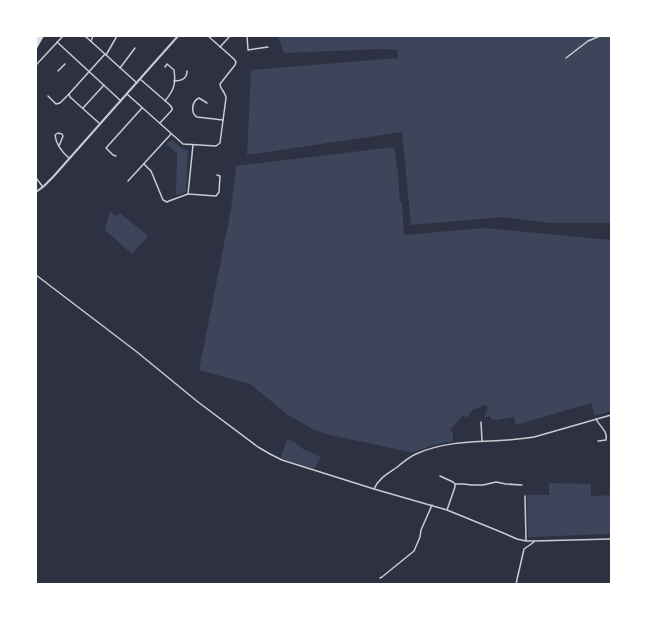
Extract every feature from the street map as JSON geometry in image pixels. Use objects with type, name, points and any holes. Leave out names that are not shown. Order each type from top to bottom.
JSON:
[{"type":"street","points":[[36,65],[63,36]]},
{"type":"street","points":[[85,36],[137,83]]},
{"type":"street","points":[[91,40],[93,36]]},
{"type":"street","points":[[48,96],[56,104],[69,95],[106,54],[117,36]]},
{"type":"street","points":[[36,192],[43,187],[178,36]]},
{"type":"street","points":[[127,94],[183,144],[218,145],[220,143],[226,96],[220,84],[236,63],[234,59],[208,36]]},
{"type":"street","points":[[220,47],[230,36]]},
{"type":"street","points":[[247,36],[248,50],[268,47]]},
{"type":"street","points":[[566,58],[588,41],[600,36]]},
{"type":"street","points":[[57,42],[121,101]]},
{"type":"street","points":[[120,68],[135,48]]},
{"type":"street","points":[[58,71],[65,64]]},
{"type":"street","points":[[165,101],[173,92],[175,77],[174,70],[167,64]]},
{"type":"street","points":[[174,81],[184,79],[188,72]]},
{"type":"street","points":[[140,79],[171,106],[172,109],[160,124]]},
{"type":"street","points":[[83,108],[104,85]]},
{"type":"street","points":[[69,95],[100,123]]},
{"type":"street","points":[[208,103],[202,98],[197,98],[195,100],[194,116],[223,120]]},
{"type":"street","points":[[116,156],[106,148],[142,108]]},
{"type":"street","points":[[59,146],[63,136],[58,132],[55,135],[55,138],[59,146],[64,154],[69,158]]},
{"type":"street","points":[[128,181],[171,134]]},
{"type":"street","points":[[188,194],[193,145]]},
{"type":"street","points":[[144,164],[151,171],[163,200],[166,202],[188,194],[216,196],[219,192],[222,176],[217,175]]},
{"type":"street","points":[[36,178],[43,187]]},
{"type":"street","points":[[36,275],[137,352],[198,402],[258,447],[282,460],[447,510],[517,539],[534,541],[611,538]]},
{"type":"street","points":[[374,489],[376,483],[383,477],[415,454],[433,448],[448,444],[534,437],[611,415]]},
{"type":"street","points":[[596,419],[604,430],[607,438],[606,440],[598,441]]},
{"type":"street","points":[[481,422],[482,441]]},
{"type":"street","points":[[440,476],[455,484],[483,485],[496,482],[522,485]]},
{"type":"street","points":[[447,510],[455,484]]},
{"type":"street","points":[[525,496],[526,541]]},
{"type":"street","points":[[380,578],[414,551],[432,505]]},
{"type":"street","points":[[516,584],[524,549],[534,541]]},
{"type":"shaded area","points":[[278,36],[611,36],[611,223],[550,223],[503,217],[411,225],[402,132],[247,155],[251,70],[398,58],[397,50],[382,49],[284,53]]},
{"type":"shaded area","points":[[172,140],[181,148],[188,150],[186,192],[176,195],[177,153],[166,144]]},
{"type":"shaded area","points":[[394,147],[400,202],[402,202],[404,235],[484,228],[611,240],[611,411],[595,416],[591,403],[516,425],[514,417],[496,420],[491,419],[490,416],[484,418],[488,408],[484,405],[473,409],[467,418],[463,415],[450,430],[453,433],[453,441],[410,452],[330,435],[315,430],[288,415],[250,384],[199,370],[231,209],[236,166]]},
{"type":"shaded area","points":[[110,212],[117,216],[120,213],[148,236],[132,254],[106,231],[105,227]]},
{"type":"shaded area","points":[[289,440],[303,449],[321,457],[314,469],[281,458],[286,441]]},
{"type":"shaded area","points":[[549,483],[591,484],[591,496],[611,495],[611,534],[528,537],[527,495],[549,495]]},
{"type":"building","points":[[36,36],[44,36],[36,50]]}]
